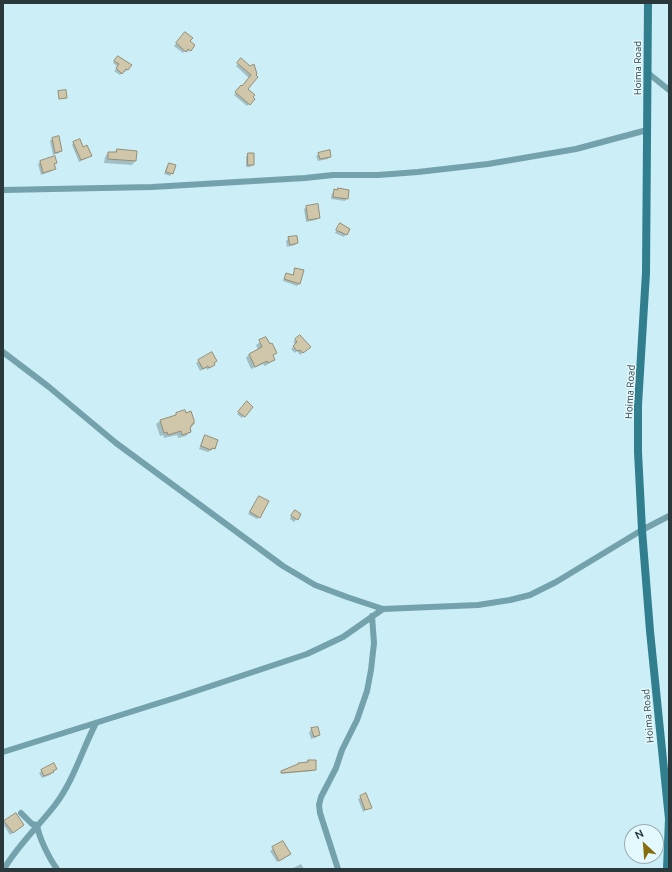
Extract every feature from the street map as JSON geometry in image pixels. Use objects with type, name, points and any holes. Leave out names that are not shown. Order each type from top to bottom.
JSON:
[{"type":"main road","name":"Hoima Road","points":[[648,3],[645,288],[638,405],[638,452],[642,530],[667,783],[669,819],[667,869]]},
{"type":"street","points":[[648,73],[669,90]]},
{"type":"street","points":[[3,190],[152,187],[333,175],[378,175],[418,172],[488,164],[576,149],[647,130]]},
{"type":"street","points":[[3,352],[49,387],[116,443],[283,566],[315,584],[348,597],[383,608],[478,604],[510,600],[530,595],[669,516]]},
{"type":"street","points":[[3,752],[263,670],[307,654],[343,637],[383,608]]},
{"type":"street","points":[[338,869],[320,813],[319,805],[321,797],[336,768],[342,750],[357,720],[367,691],[374,643],[372,616]]},
{"type":"street","points":[[4,869],[12,856],[55,804],[72,778],[96,723]]},
{"type":"street","points":[[21,813],[32,824],[37,825]]},
{"type":"street","points":[[37,825],[46,850],[57,869]]},
{"type":"building","points":[[185,32],[193,38],[190,41],[195,45],[191,51],[188,49],[186,52],[176,43]]},
{"type":"building","points":[[118,56],[132,65],[122,74],[116,68],[119,64],[114,61]]},
{"type":"building","points":[[241,58],[250,66],[254,64],[256,75],[258,77],[248,89],[255,95],[253,97],[255,99],[250,105],[235,92],[251,75],[237,63]]},
{"type":"building","points":[[66,90],[67,98],[59,99],[58,91]]},
{"type":"building","points":[[59,136],[62,151],[55,153],[52,138]]},
{"type":"building","points":[[80,139],[83,147],[87,145],[92,156],[81,160],[73,142]]},
{"type":"building","points":[[117,149],[137,151],[136,161],[108,159],[108,152],[116,152]]},
{"type":"building","points":[[330,150],[331,157],[320,159],[318,153]]},
{"type":"building","points":[[248,153],[254,153],[254,165],[248,165]]},
{"type":"building","points":[[55,156],[57,163],[54,164],[56,169],[43,173],[40,161]]},
{"type":"building","points":[[169,163],[176,165],[173,174],[166,172]]},
{"type":"building","points":[[338,188],[349,190],[348,199],[333,197],[334,189],[337,190]]},
{"type":"building","points":[[318,204],[320,218],[308,220],[306,206]]},
{"type":"building","points":[[340,223],[350,229],[347,235],[336,230]]},
{"type":"building","points":[[297,236],[298,243],[290,245],[288,237]]},
{"type":"building","points":[[295,268],[304,270],[300,284],[284,279],[286,273],[293,275]]},
{"type":"building","points":[[300,335],[311,347],[303,353],[300,350],[297,351],[293,346],[297,342],[295,339]]},
{"type":"building","points":[[266,337],[270,344],[272,343],[277,353],[273,355],[275,360],[268,363],[267,361],[255,367],[249,354],[262,347],[259,340]]},
{"type":"building","points":[[212,352],[217,361],[214,363],[215,365],[209,368],[208,366],[203,369],[198,360]]},
{"type":"building","points":[[247,401],[253,407],[245,417],[238,412]]},
{"type":"building","points":[[185,410],[186,413],[191,411],[194,420],[194,424],[190,427],[191,432],[182,435],[181,431],[168,435],[167,432],[164,433],[160,420],[176,415],[176,413]]},
{"type":"building","points":[[205,435],[218,440],[215,449],[212,448],[211,450],[201,446]]},
{"type":"building","points":[[259,496],[269,501],[260,518],[250,512]]},
{"type":"building","points":[[295,510],[301,514],[298,520],[291,516]]},
{"type":"building","points":[[318,727],[320,735],[314,737],[311,728]]},
{"type":"building","points":[[308,760],[316,760],[316,770],[281,773],[281,771],[298,763],[308,762]]},
{"type":"building","points":[[54,763],[57,769],[53,771],[54,772],[44,776],[41,770]]},
{"type":"building","points":[[366,793],[372,808],[365,810],[360,796]]},
{"type":"building","points":[[16,813],[24,825],[13,833],[4,821]]},
{"type":"building","points":[[283,841],[291,854],[279,861],[272,847]]}]
